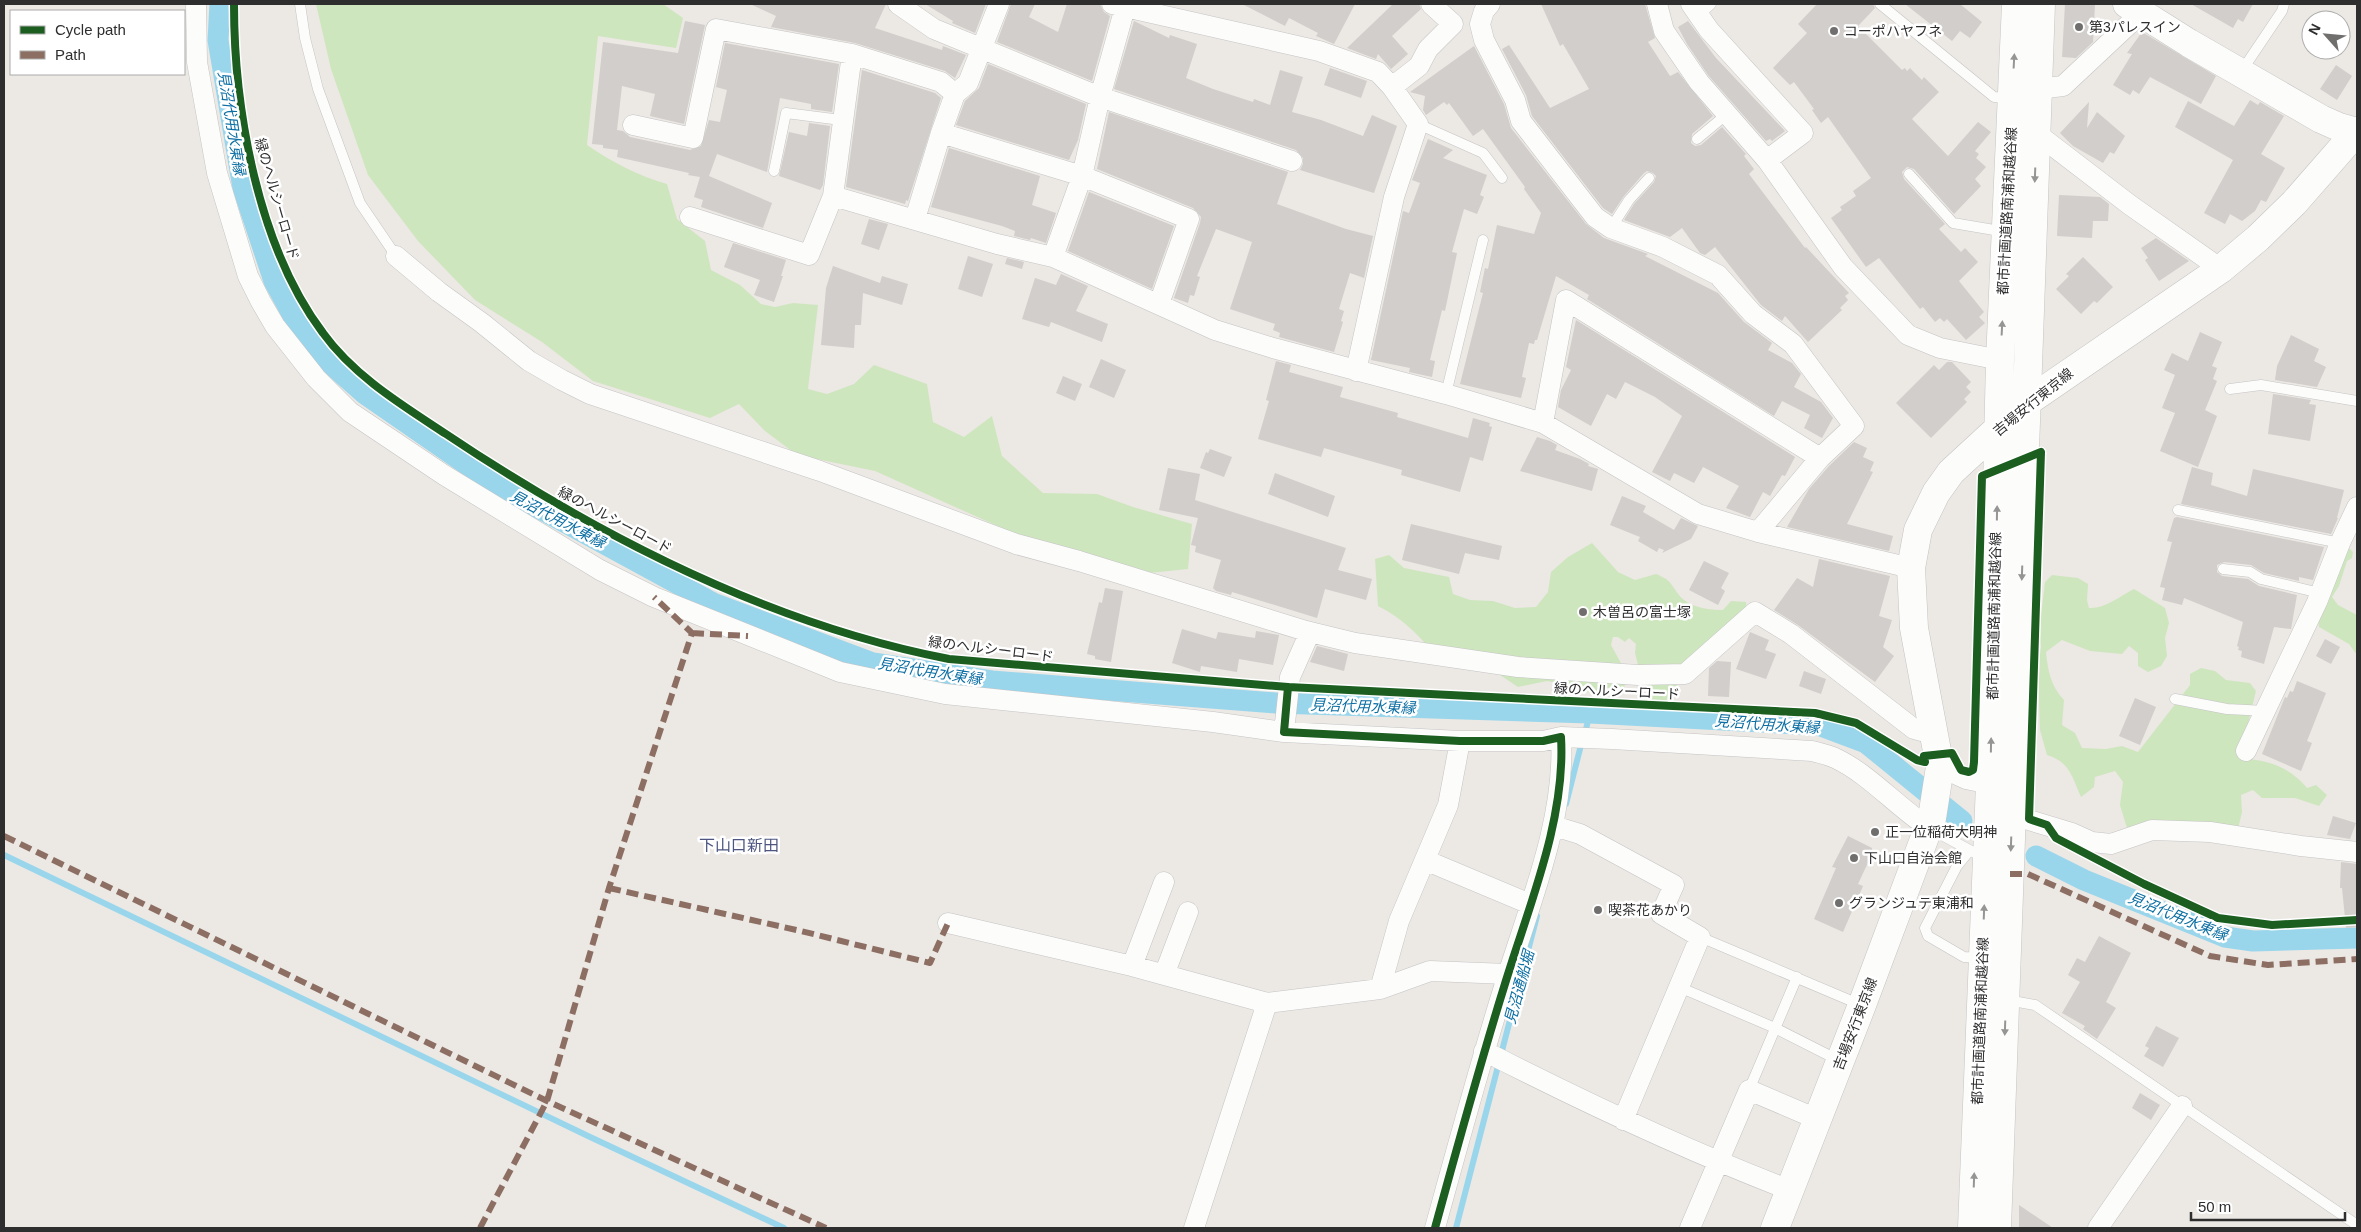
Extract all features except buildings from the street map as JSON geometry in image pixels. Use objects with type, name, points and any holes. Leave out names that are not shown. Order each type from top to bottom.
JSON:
[{"type":"street","points":[[196,4],[197,62],[217,173],[248,276],[275,326],[316,378],[350,412],[444,475],[600,570],[662,600],[840,672],[945,694],[1203,721],[1285,725],[1460,741],[1543,741],[1561,737],[1812,751],[1834,758],[1856,771],[1907,813],[1930,822]]},
{"type":"street","points":[[898,4],[934,29],[1100,97],[1292,161]]},
{"type":"street","points":[[915,218],[955,94],[968,83],[999,4]]},
{"type":"street","points":[[1420,66],[1428,49],[1453,24],[1431,4]]},
{"type":"street","points":[[1490,4],[1484,11],[1480,24],[1484,40],[1515,100],[1521,121],[1595,217],[1611,228],[1663,247],[1718,275],[1753,314],[1793,344],[1854,426],[1820,458],[1758,532]]},
{"type":"street","name":"都市計画道路南浦和越谷線","points":[[1972,1228],[1983,958],[1978,855],[1990,784],[2000,360],[2016,4]]},
{"type":"street","name":"都市計画道路南浦和越谷線","points":[[1997,1228],[2041,4]]},
{"type":"street","points":[[1053,258],[1082,176],[1121,5],[1319,51],[1378,72],[1392,87],[1418,124],[1394,197],[1356,371]]},
{"type":"street","points":[[1661,5],[1664,31],[1699,82],[1767,160],[1843,267],[1908,335],[1940,348],[2000,360]]},
{"type":"street","points":[[1700,8],[1709,30],[1803,133],[1767,160]]},
{"type":"street","points":[[2038,89],[2064,86],[2134,8],[2321,119],[2357,132]]},
{"type":"street","points":[[1392,87],[1465,29],[1480,24]]},
{"type":"street","points":[[633,126],[693,138],[716,29],[852,54],[941,82],[955,94]]},
{"type":"street","points":[[690,217],[809,255],[833,196],[841,120],[852,54]]},
{"type":"street","name":"吉場安行東京線","points":[[1775,1228],[1862,1006],[1930,822],[1939,771],[1934,730],[1914,628],[1911,568],[1918,530],[1936,493],[1951,472],[2027,402],[2221,269],[2258,238],[2294,203],[2357,132]]},
{"type":"street","points":[[941,133],[1082,176],[1188,219],[1159,304]]},
{"type":"street","points":[[2036,133],[2130,205],[2221,269]]},
{"type":"street","points":[[833,196],[915,218],[997,244],[1053,258],[1215,330],[1273,348],[1543,422],[1698,514],[1758,532],[1911,568]]},
{"type":"street","points":[[396,256],[439,292],[482,322],[529,361],[590,394],[820,471],[1016,544],[1310,632],[1355,643],[1518,667],[1638,675],[1685,674],[1755,612],[1791,634],[1914,729],[1921,732],[1934,730]]},
{"type":"street","points":[[1543,422],[1566,300],[1820,458]]},
{"type":"street","points":[[2246,751],[2320,593],[2357,507]]},
{"type":"street","points":[[1285,725],[1290,677],[1310,632]]},
{"type":"street","points":[[1435,1228],[1484,1051],[1554,826],[1562,763],[1561,737]]},
{"type":"street","points":[[1380,989],[1399,921],[1448,805],[1460,741]]},
{"type":"street","points":[[1939,771],[1990,784]]},
{"type":"street","points":[[2012,815],[2092,842],[2111,844],[2152,830],[2210,832],[2301,846],[2357,852]]},
{"type":"street","points":[[1554,826],[1580,834],[1674,885],[1662,914],[1700,937],[1623,1120]]},
{"type":"street","points":[[1425,860],[1530,904]]},
{"type":"street","points":[[1132,966],[1164,882]]},
{"type":"street","points":[[1164,975],[1188,912]]},
{"type":"street","points":[[948,923],[1132,966],[1267,1003],[1380,989],[1430,971],[1508,974]]},
{"type":"street","points":[[1194,1228],[1267,1003]]},
{"type":"street","points":[[1484,1051],[1623,1120],[1718,1163],[1790,1190]]},
{"type":"street","points":[[1690,1228],[1748,1090],[1817,1119]]},
{"type":"street","points":[[2098,1228],[2182,1106]]},
{"type":"lane","points":[[300,4],[305,38],[318,89],[360,203],[396,256]]},
{"type":"lane","points":[[1880,4],[1994,97],[2012,98]]},
{"type":"lane","points":[[2240,72],[2282,11],[2284,4]]},
{"type":"lane","points":[[774,171],[786,113],[841,120]]},
{"type":"lane","points":[[1697,140],[1727,114]]},
{"type":"lane","points":[[1418,124],[1483,153],[1502,178]]},
{"type":"lane","points":[[1909,174],[1953,223],[2006,232]]},
{"type":"lane","points":[[1611,228],[1629,200],[1650,178]]},
{"type":"lane","points":[[1446,394],[1482,240]]},
{"type":"lane","points":[[2230,389],[2261,385],[2357,401]]},
{"type":"lane","points":[[2178,510],[2340,543]]},
{"type":"lane","points":[[2223,569],[2250,572],[2261,579],[2320,593]]},
{"type":"lane","points":[[2175,699],[2227,710],[2266,711]]},
{"type":"lane","points":[[1930,822],[1978,855],[1957,866],[1925,928],[1928,936],[1964,957],[1983,958]]},
{"type":"lane","points":[[1700,937],[1862,1006]]},
{"type":"lane","points":[[1748,1090],[1797,977]]},
{"type":"lane","points":[[1679,987],[1775,1028],[1840,1061]]},
{"type":"lane","points":[[2006,1000],[2025,1001],[2034,1005],[2357,1225]]},
{"type":"green space","points":[[316,4],[663,4],[683,18],[676,48],[598,36],[587,145],[626,168],[667,184],[677,219],[705,241],[711,270],[740,285],[761,304],[775,307],[793,303],[818,305],[808,389],[827,394],[854,384],[874,365],[927,384],[933,422],[964,437],[992,416],[1002,456],[1043,493],[1097,494],[1133,507],[1192,524],[1188,569],[1139,574],[1013,533],[875,471],[797,455],[765,431],[739,404],[710,418],[593,381],[542,342],[475,300],[418,241],[368,175],[331,69]]},
{"type":"green space","points":[[1592,543],[1618,572],[1635,580],[1656,574],[1661,576],[1670,582],[1683,599],[1693,605],[1723,610],[1731,601],[1746,602],[1747,612],[1685,662],[1667,670],[1677,682],[1677,697],[1659,702],[1650,700],[1648,682],[1641,677],[1635,653],[1636,644],[1629,638],[1625,642],[1618,637],[1613,637],[1611,645],[1627,674],[1624,688],[1615,696],[1579,691],[1568,685],[1547,681],[1518,687],[1488,667],[1442,663],[1421,638],[1397,617],[1378,606],[1375,559],[1389,555],[1404,568],[1449,577],[1453,594],[1470,600],[1493,601],[1515,608],[1536,607],[1548,592],[1551,572],[1568,557]]},
{"type":"green space","points":[[2348,547],[2353,552],[2352,558],[2347,561],[2339,586],[2332,597],[2338,605],[2357,615],[2357,655],[2349,644],[2319,627],[2318,615]]},
{"type":"green space","points":[[2052,575],[2078,578],[2088,584],[2087,600],[2089,608],[2107,604],[2134,589],[2165,608],[2169,623],[2165,638],[2167,656],[2161,666],[2148,672],[2138,666],[2138,653],[2129,646],[2122,654],[2090,651],[2062,640],[2046,652],[2051,678],[2064,700],[2062,725],[2075,733],[2082,748],[2106,749],[2122,746],[2138,752],[2190,685],[2190,674],[2201,668],[2215,671],[2226,680],[2250,683],[2256,691],[2244,740],[2248,759],[2280,767],[2301,781],[2307,788],[2316,785],[2327,795],[2319,806],[2295,798],[2262,798],[2253,790],[2241,795],[2242,812],[2238,829],[2144,825],[2127,828],[2120,805],[2123,782],[2115,771],[2095,777],[2094,787],[2081,797],[2065,766],[2055,758],[2047,755],[2040,730],[2038,670],[2041,647],[2039,631],[2045,582]]},
{"type":"waterway","name":"見沼代用水東縁","points":[[220,4],[218,40],[243,188],[274,281],[298,325],[323,357],[365,394],[498,486],[713,603],[873,663],[992,681],[1276,703],[1590,713],[1818,725],[1866,743],[1962,821]]},
{"type":"waterway","name":"見沼通船堀","points":[[1586,729],[1590,713]]},
{"type":"waterway","name":"見沼通船堀","points":[[1566,804],[1581,745]]},
{"type":"waterway","points":[[4,855],[588,1136],[784,1228]]},
{"type":"waterway","name":"見沼代用水東縁","points":[[2036,856],[2084,880],[2225,937],[2253,941],[2357,938]]},
{"type":"waterway","name":"見沼通船堀","points":[[1456,1228],[1537,916]]},
{"type":"marked path","points":[[480,1228],[547,1101],[609,888],[692,633],[654,597]]},
{"type":"marked path","points":[[692,633],[748,636]]},
{"type":"marked path","points":[[4,836],[547,1101],[826,1228]]},
{"type":"marked path","points":[[2010,874],[2028,874],[2210,956],[2268,965],[2357,959]]},
{"type":"marked path","points":[[609,888],[801,931],[930,963],[948,923]]},
{"type":"cycle path","name":"緑のヘルシーロード","points":[[234,4],[239,88],[254,176],[266,219],[282,260],[301,299],[323,333],[349,363],[380,389],[504,472],[624,541],[687,572],[750,599],[815,623],[882,643],[949,659],[1288,687],[1815,713],[1856,723],[1917,760],[1925,762],[1924,756],[1952,753],[1961,770],[1969,772],[1973,770],[1974,762],[1982,476],[2041,452],[2029,819],[2047,825],[2056,838],[2144,884],[2218,918],[2272,925],[2357,920]]},
{"type":"cycle path","points":[[1288,687],[1284,732],[1460,741],[1543,741],[1561,737],[1558,800],[1543,864],[1486,1047],[1435,1228]]},
{"type":"place","name":"第3パレスイン","points":[[2079,27]]},
{"type":"place","name":"コーポハヤフネ","points":[[1834,31]]},
{"type":"place","name":"木曽呂の富士塚","points":[[1583,612]]},
{"type":"place","name":"正一位稲荷大明神","points":[[1875,832]]},
{"type":"place","name":"下山口自治会館","points":[[1854,858]]},
{"type":"place","name":"グランジュテ東浦和","points":[[1839,903]]},
{"type":"place","name":"喫茶花あかり","points":[[1598,910]]},
{"type":"district","name":"下山口新田","points":[[739,845]]}]
